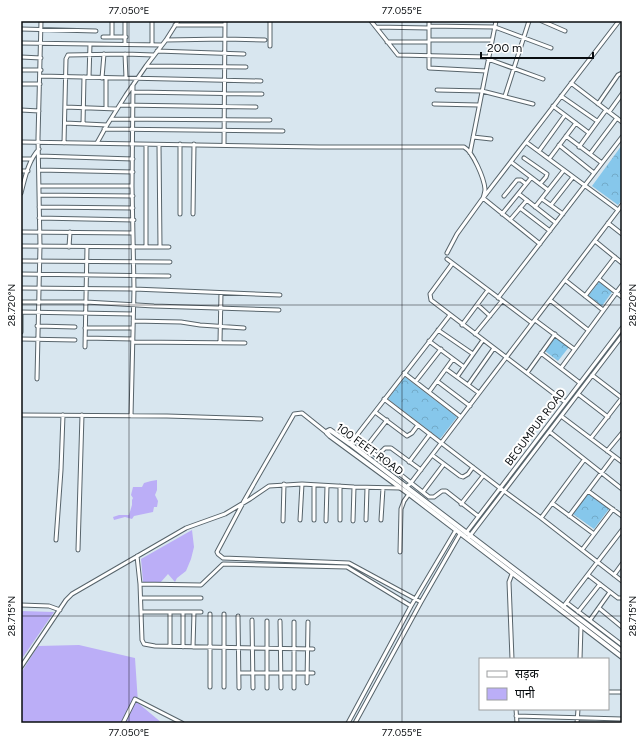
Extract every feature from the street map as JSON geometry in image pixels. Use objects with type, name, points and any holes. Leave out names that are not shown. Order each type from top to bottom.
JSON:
[{"type":"street","points":[[37,379],[38,274],[40,246],[39,111],[41,21]]},
{"type":"street","points":[[112,21],[112,37]]},
{"type":"street","points":[[125,44],[126,21]]},
{"type":"street","points":[[152,21],[152,45]]},
{"type":"street","points":[[97,143],[110,119],[178,21]]},
{"type":"street","points":[[270,21],[270,46]]},
{"type":"street","points":[[429,21],[428,67],[432,69],[486,71]]},
{"type":"street","points":[[470,153],[496,21]]},
{"type":"street","points":[[505,96],[529,21]]},
{"type":"street","points":[[542,21],[565,31]]},
{"type":"street","points":[[447,253],[462,227],[483,198],[618,21]]},
{"type":"street","points":[[372,22],[398,55],[488,58],[542,79]]},
{"type":"street","points":[[175,25],[225,23],[224,145]]},
{"type":"street","points":[[376,28],[494,27],[551,48]]},
{"type":"street","points":[[21,29],[96,31]]},
{"type":"street","points":[[103,37],[126,37]]},
{"type":"street","points":[[166,40],[225,38],[265,40]]},
{"type":"street","points":[[387,42],[492,40]]},
{"type":"street","points":[[21,43],[162,45]]},
{"type":"street","points":[[89,77],[90,44]]},
{"type":"street","points":[[157,51],[225,52],[244,54]]},
{"type":"street","points":[[104,54],[106,108]]},
{"type":"street","points":[[125,54],[126,78]]},
{"type":"street","points":[[64,143],[65,77],[66,59],[68,55],[154,55]]},
{"type":"street","points":[[21,57],[41,58]]},
{"type":"street","points":[[146,66],[246,67]]},
{"type":"street","points":[[21,70],[41,70]]},
{"type":"street","points":[[598,104],[618,75],[622,73]]},
{"type":"street","points":[[40,76],[262,81]]},
{"type":"street","points":[[83,124],[84,77]]},
{"type":"street","points":[[571,83],[622,122]]},
{"type":"street","points":[[21,84],[40,84]]},
{"type":"street","points":[[131,416],[134,289],[134,220],[132,186],[133,85]]},
{"type":"street","points":[[437,90],[482,91],[533,104]]},
{"type":"street","points":[[133,92],[262,94]]},
{"type":"street","points":[[579,147],[597,122],[622,94]]},
{"type":"street","points":[[561,96],[597,122]]},
{"type":"street","points":[[434,104],[479,105]]},
{"type":"street","points":[[65,108],[106,108],[133,106],[256,107]]},
{"type":"street","points":[[553,106],[589,133]]},
{"type":"street","points":[[21,110],[39,111]]},
{"type":"street","points":[[538,151],[565,115]]},
{"type":"street","points":[[590,154],[617,118]]},
{"type":"street","points":[[110,119],[270,120]]},
{"type":"street","points":[[65,123],[107,125]]},
{"type":"street","points":[[549,159],[576,123]]},
{"type":"street","points":[[104,129],[283,131]]},
{"type":"street","points":[[566,136],[602,164]]},
{"type":"street","points":[[473,137],[492,139]]},
{"type":"street","points":[[498,298],[622,137]]},
{"type":"street","points":[[21,142],[319,147],[460,147],[467,149],[478,168],[485,188],[483,198]]},
{"type":"street","points":[[526,142],[618,210]]},
{"type":"street","points":[[180,144],[180,214]]},
{"type":"street","points":[[193,214],[194,144]]},
{"type":"street","points":[[146,145],[146,247]]},
{"type":"street","points":[[159,145],[160,247]]},
{"type":"street","points":[[559,145],[594,173]]},
{"type":"street","points":[[21,193],[22,184],[32,159],[39,149]]},
{"type":"street","points":[[39,156],[133,158]]},
{"type":"street","points":[[524,158],[547,174],[540,184]]},
{"type":"street","points":[[21,159],[32,159]]},
{"type":"street","points":[[511,162],[548,190]]},
{"type":"street","points":[[39,170],[133,172]]},
{"type":"street","points":[[535,207],[564,170]]},
{"type":"street","points":[[21,171],[28,171]]},
{"type":"street","points":[[551,205],[573,177]]},
{"type":"street","points":[[502,214],[531,178]]},
{"type":"street","points":[[504,196],[517,180],[521,180],[526,184]]},
{"type":"street","points":[[39,186],[132,186]]},
{"type":"street","points":[[519,194],[556,223]]},
{"type":"street","points":[[39,195],[133,196]]},
{"type":"street","points":[[483,198],[540,244]]},
{"type":"street","points":[[542,199],[563,214]]},
{"type":"street","points":[[510,220],[527,200]]},
{"type":"street","points":[[21,667],[72,594],[186,528],[199,522],[225,514],[243,504],[265,488],[284,484],[302,484],[367,488],[407,488],[622,205]]},
{"type":"street","points":[[39,207],[133,208]]},
{"type":"street","points":[[520,208],[550,231]]},
{"type":"street","points":[[39,218],[134,220]]},
{"type":"street","points":[[608,223],[622,234]]},
{"type":"street","points":[[21,232],[133,233]]},
{"type":"street","points":[[69,247],[70,232]]},
{"type":"street","points":[[595,242],[622,263]]},
{"type":"street","points":[[21,246],[169,248]]},
{"type":"street","points":[[85,347],[87,247]]},
{"type":"street","points":[[585,296],[615,257]]},
{"type":"street","points":[[447,259],[532,323]]},
{"type":"street","points":[[21,261],[170,262]]},
{"type":"street","points":[[452,264],[430,294],[431,300],[565,402]]},
{"type":"street","points":[[21,274],[169,276]]},
{"type":"street","points":[[598,279],[622,297]]},
{"type":"street","points":[[565,280],[604,310]]},
{"type":"street","points":[[561,368],[622,285]]},
{"type":"street","points":[[21,288],[134,289],[280,295]]},
{"type":"street","points":[[462,325],[488,290]]},
{"type":"street","points":[[220,342],[221,293]]},
{"type":"street","points":[[550,300],[588,330]]},
{"type":"street","points":[[475,334],[502,301]]},
{"type":"street","points":[[21,302],[86,302],[279,310]]},
{"type":"street","points":[[478,305],[490,316]]},
{"type":"street","points":[[21,332],[21,312],[133,314]]},
{"type":"street","points":[[350,444],[404,372],[450,315]]},
{"type":"street","points":[[535,320],[574,349]]},
{"type":"street","points":[[133,321],[181,322],[220,327],[244,328]]},
{"type":"street","points":[[37,326],[75,327]]},
{"type":"street","points":[[85,328],[133,328]]},
{"type":"street","name":"BEGUMPUR ROAD","points":[[468,535],[478,516],[622,328]]},
{"type":"street","points":[[438,330],[473,354]]},
{"type":"street","points":[[527,373],[554,334]]},
{"type":"street","name":"BEGUMPUR ROAD","points":[[468,535],[550,432],[622,336]]},
{"type":"street","points":[[85,338],[244,343]]},
{"type":"street","points":[[21,339],[75,340]]},
{"type":"street","points":[[457,377],[483,340]]},
{"type":"street","points":[[429,341],[464,367]]},
{"type":"street","points":[[468,385],[494,348]]},
{"type":"street","points":[[416,381],[441,349]]},
{"type":"street","points":[[541,353],[580,383]]},
{"type":"street","points":[[429,392],[454,359]]},
{"type":"street","points":[[446,369],[479,393]]},
{"type":"street","points":[[404,372],[461,417]]},
{"type":"street","points":[[591,438],[622,398],[592,375]]},
{"type":"street","points":[[437,381],[470,406]]},
{"type":"street","points":[[578,394],[608,417]]},
{"type":"street","points":[[384,399],[622,581]]},
{"type":"street","points":[[375,412],[407,436],[412,433],[418,425]]},
{"type":"street","points":[[327,433],[302,413],[294,414],[243,504],[217,552],[218,554],[223,558],[349,562],[421,602]]},
{"type":"street","points":[[21,415],[261,419]]},
{"type":"street","points":[[78,550],[82,415]]},
{"type":"street","points":[[56,540],[63,416]]},
{"type":"street","points":[[561,416],[622,462]]},
{"type":"street","points":[[366,447],[387,420]]},
{"type":"street","points":[[551,422],[555,425]]},
{"type":"street","name":"100 FEET ROAD","points":[[330,430],[350,444],[621,652],[581,626],[512,574],[468,535],[462,535],[327,433],[328,431],[330,430]]},
{"type":"street","points":[[550,432],[622,489]]},
{"type":"street","points":[[607,451],[622,433]]},
{"type":"street","points":[[409,462],[430,434]]},
{"type":"street","points":[[354,438],[429,497],[434,498],[444,490],[478,516]]},
{"type":"street","points":[[377,456],[387,447],[391,448],[421,470]]},
{"type":"street","points":[[432,455],[463,477],[468,474],[473,467]]},
{"type":"street","points":[[569,516],[614,456]]},
{"type":"street","points":[[541,518],[584,460]]},
{"type":"street","points":[[423,492],[444,464]]},
{"type":"street","points":[[461,504],[483,476]]},
{"type":"street","points":[[283,521],[284,484]]},
{"type":"street","points":[[300,520],[302,484]]},
{"type":"street","points":[[314,485],[314,520]]},
{"type":"street","points":[[326,521],[327,486]]},
{"type":"street","points":[[340,486],[340,520]]},
{"type":"street","points":[[353,521],[354,487]]},
{"type":"street","points":[[366,520],[367,488]]},
{"type":"street","points":[[382,520],[383,488]]},
{"type":"street","points":[[588,491],[622,516]]},
{"type":"street","points":[[400,552],[401,509],[409,494]]},
{"type":"street","points":[[552,503],[594,534]]},
{"type":"street","points":[[582,550],[613,509]]},
{"type":"street","points":[[348,723],[411,606],[456,530]]},
{"type":"street","points":[[564,607],[622,530]]},
{"type":"street","points":[[355,723],[421,602],[462,535]]},
{"type":"street","points":[[137,556],[141,598],[142,643],[147,646],[313,649]]},
{"type":"street","points":[[140,584],[202,585],[223,564],[347,568],[411,606]]},
{"type":"street","points":[[614,575],[622,564]]},
{"type":"street","points":[[512,574],[509,582],[512,658]]},
{"type":"street","points":[[588,575],[618,598],[622,598]]},
{"type":"street","points":[[578,612],[600,584]]},
{"type":"street","points":[[590,620],[610,592]]},
{"type":"street","points":[[141,598],[201,598]]},
{"type":"street","points":[[567,602],[622,645]]},
{"type":"street","points":[[21,605],[49,606],[60,610]]},
{"type":"street","points":[[598,608],[622,626]]},
{"type":"street","points":[[141,612],[201,612]]},
{"type":"street","points":[[170,612],[170,646]]},
{"type":"street","points":[[183,612],[183,647]]},
{"type":"street","points":[[194,612],[194,647]]},
{"type":"street","points":[[210,614],[210,687]]},
{"type":"street","points":[[224,614],[224,687]]},
{"type":"street","points":[[238,616],[239,688]]},
{"type":"street","points":[[252,620],[253,688]]},
{"type":"street","points":[[266,688],[267,621]]},
{"type":"street","points":[[280,621],[281,688]]},
{"type":"street","points":[[294,622],[294,688]]},
{"type":"street","points":[[307,684],[308,622]]},
{"type":"street","points":[[580,658],[581,626]]},
{"type":"street","points":[[239,673],[313,673]]},
{"type":"street","points":[[609,692],[622,692]]},
{"type":"street","points":[[123,723],[135,700],[182,723]]},
{"type":"street","points":[[516,710],[517,723]]},
{"type":"street","points":[[577,723],[578,710]]},
{"type":"street","points":[[516,716],[622,719]]},
{"type":"green space","points":[[622,145],[622,200],[618,205],[592,186]]},
{"type":"green space","points":[[599,282],[612,292],[602,306],[588,296]]},
{"type":"green space","points":[[555,337],[569,347],[558,361],[545,351]]},
{"type":"green space","points":[[405,377],[457,417],[440,439],[388,399]]},
{"type":"green space","points":[[588,494],[609,509],[594,529],[573,514]]},
{"type":"water","points":[[157,480],[157,490],[155,495],[158,501],[157,507],[154,507],[153,512],[134,516],[132,519],[125,517],[114,520],[113,517],[119,515],[129,515],[133,498],[131,495],[133,487],[142,487],[144,483]]},
{"type":"water","points":[[192,530],[194,547],[186,571],[177,578],[175,582],[168,574],[160,583],[143,582],[141,559]]},
{"type":"water","points":[[21,611],[54,612],[21,660]]},
{"type":"water","points":[[79,645],[135,658],[138,703],[162,723],[21,723],[21,673],[38,646]]}]
